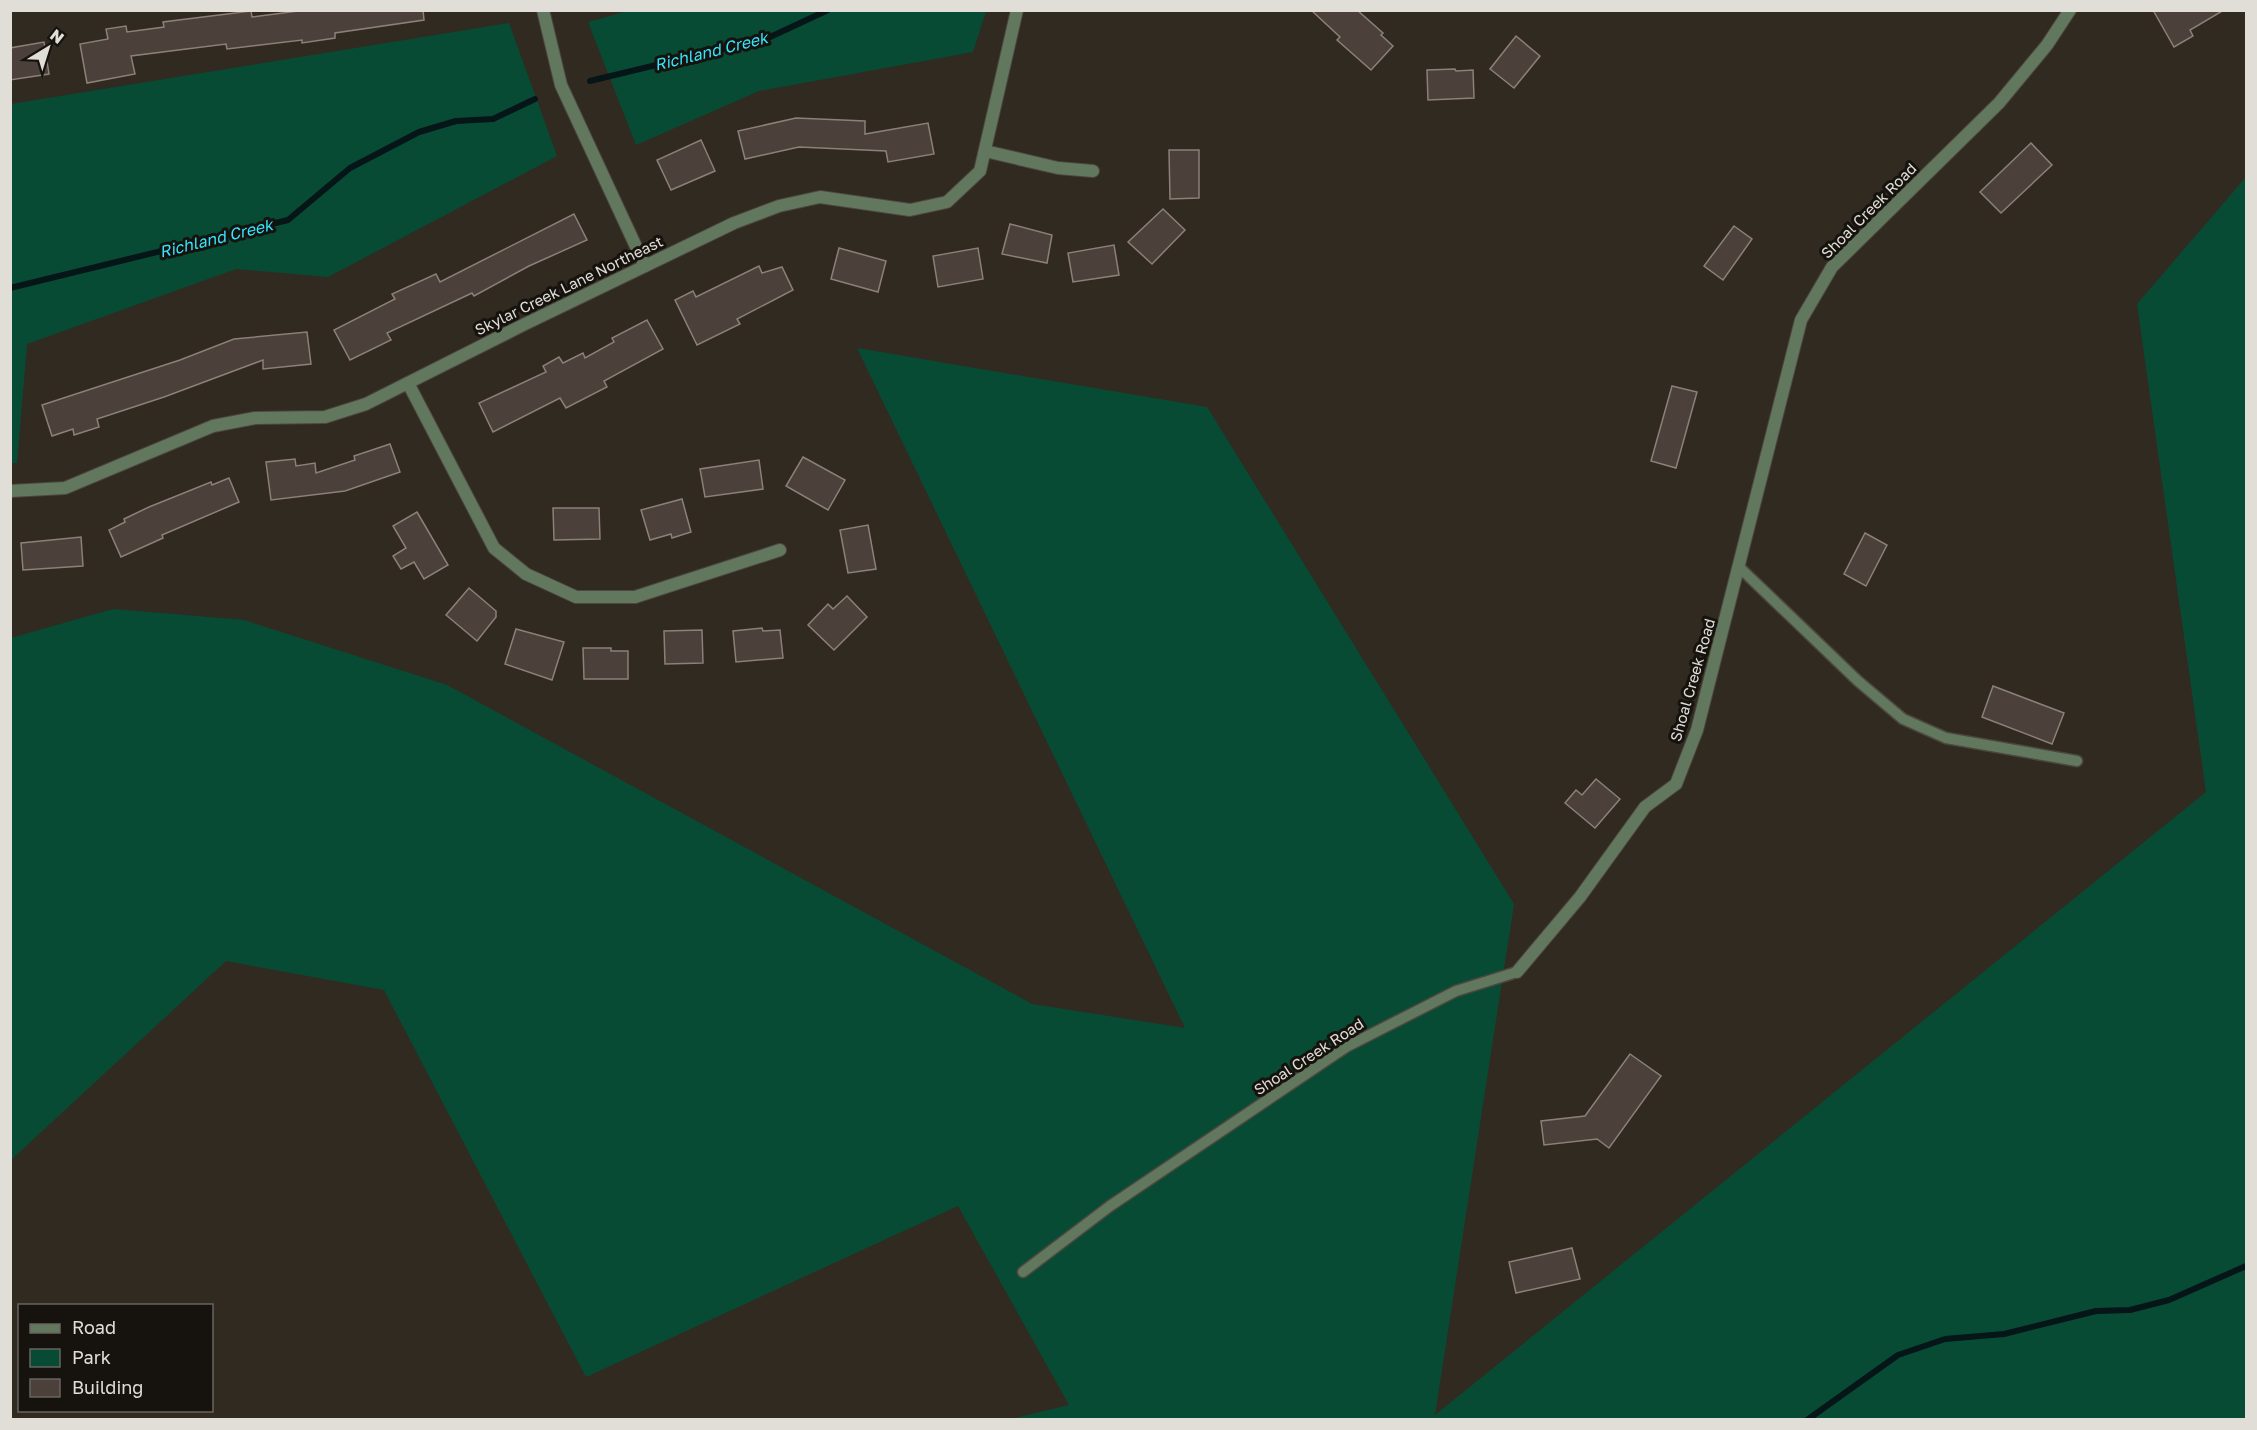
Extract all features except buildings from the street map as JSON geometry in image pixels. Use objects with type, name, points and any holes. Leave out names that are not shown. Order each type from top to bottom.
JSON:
[{"type":"street","points":[[543,10],[561,84],[645,266]]},
{"type":"street","name":"Skylar Creek Lane Northeast","points":[[10,491],[65,488],[213,426],[255,418],[325,417],[366,404],[734,223],[779,206],[820,197],[910,210],[948,202],[980,171],[1017,10]]},
{"type":"street","name":"Shoal Creek Road","points":[[1517,972],[1580,897],[1645,807],[1676,784],[1697,730],[1801,320],[1832,267],[1999,103],[2047,45],[2070,10]]},
{"type":"street","points":[[985,151],[1058,168],[1093,171]]},
{"type":"street","points":[[408,383],[494,548],[526,574],[576,597],[635,597],[780,550]]},
{"type":"lane","points":[[1739,567],[1857,681],[1903,719],[1946,738],[2077,760]]},
{"type":"lane","name":"Shoal Creek Road","points":[[1023,1272],[1110,1206],[1346,1047],[1456,991],[1517,972]]},
{"type":"green space","points":[[631,10],[986,11],[973,52],[759,91],[636,145],[588,22]]},
{"type":"green space","points":[[509,23],[557,156],[328,277],[236,269],[27,344],[17,463],[11,463],[11,104]]},
{"type":"green space","points":[[2246,177],[2246,1419],[1011,1419],[1069,1405],[958,1206],[586,1377],[384,990],[226,961],[11,1160],[11,638],[113,609],[244,620],[447,685],[1032,1004],[1185,1028],[857,348],[1207,407],[1514,904],[1435,1415],[2206,792],[2137,304]]},
{"type":"waterway","name":"Richland Creek","points":[[590,81],[768,38],[828,10]]},
{"type":"waterway","name":"Richland Creek","points":[[10,288],[288,220],[350,168],[419,132],[456,121],[493,119],[535,99]]},
{"type":"waterway","points":[[1807,1420],[1898,1355],[1945,1339],[2004,1334],[2096,1311],[2130,1310],[2169,1300],[2246,1266]]}]
